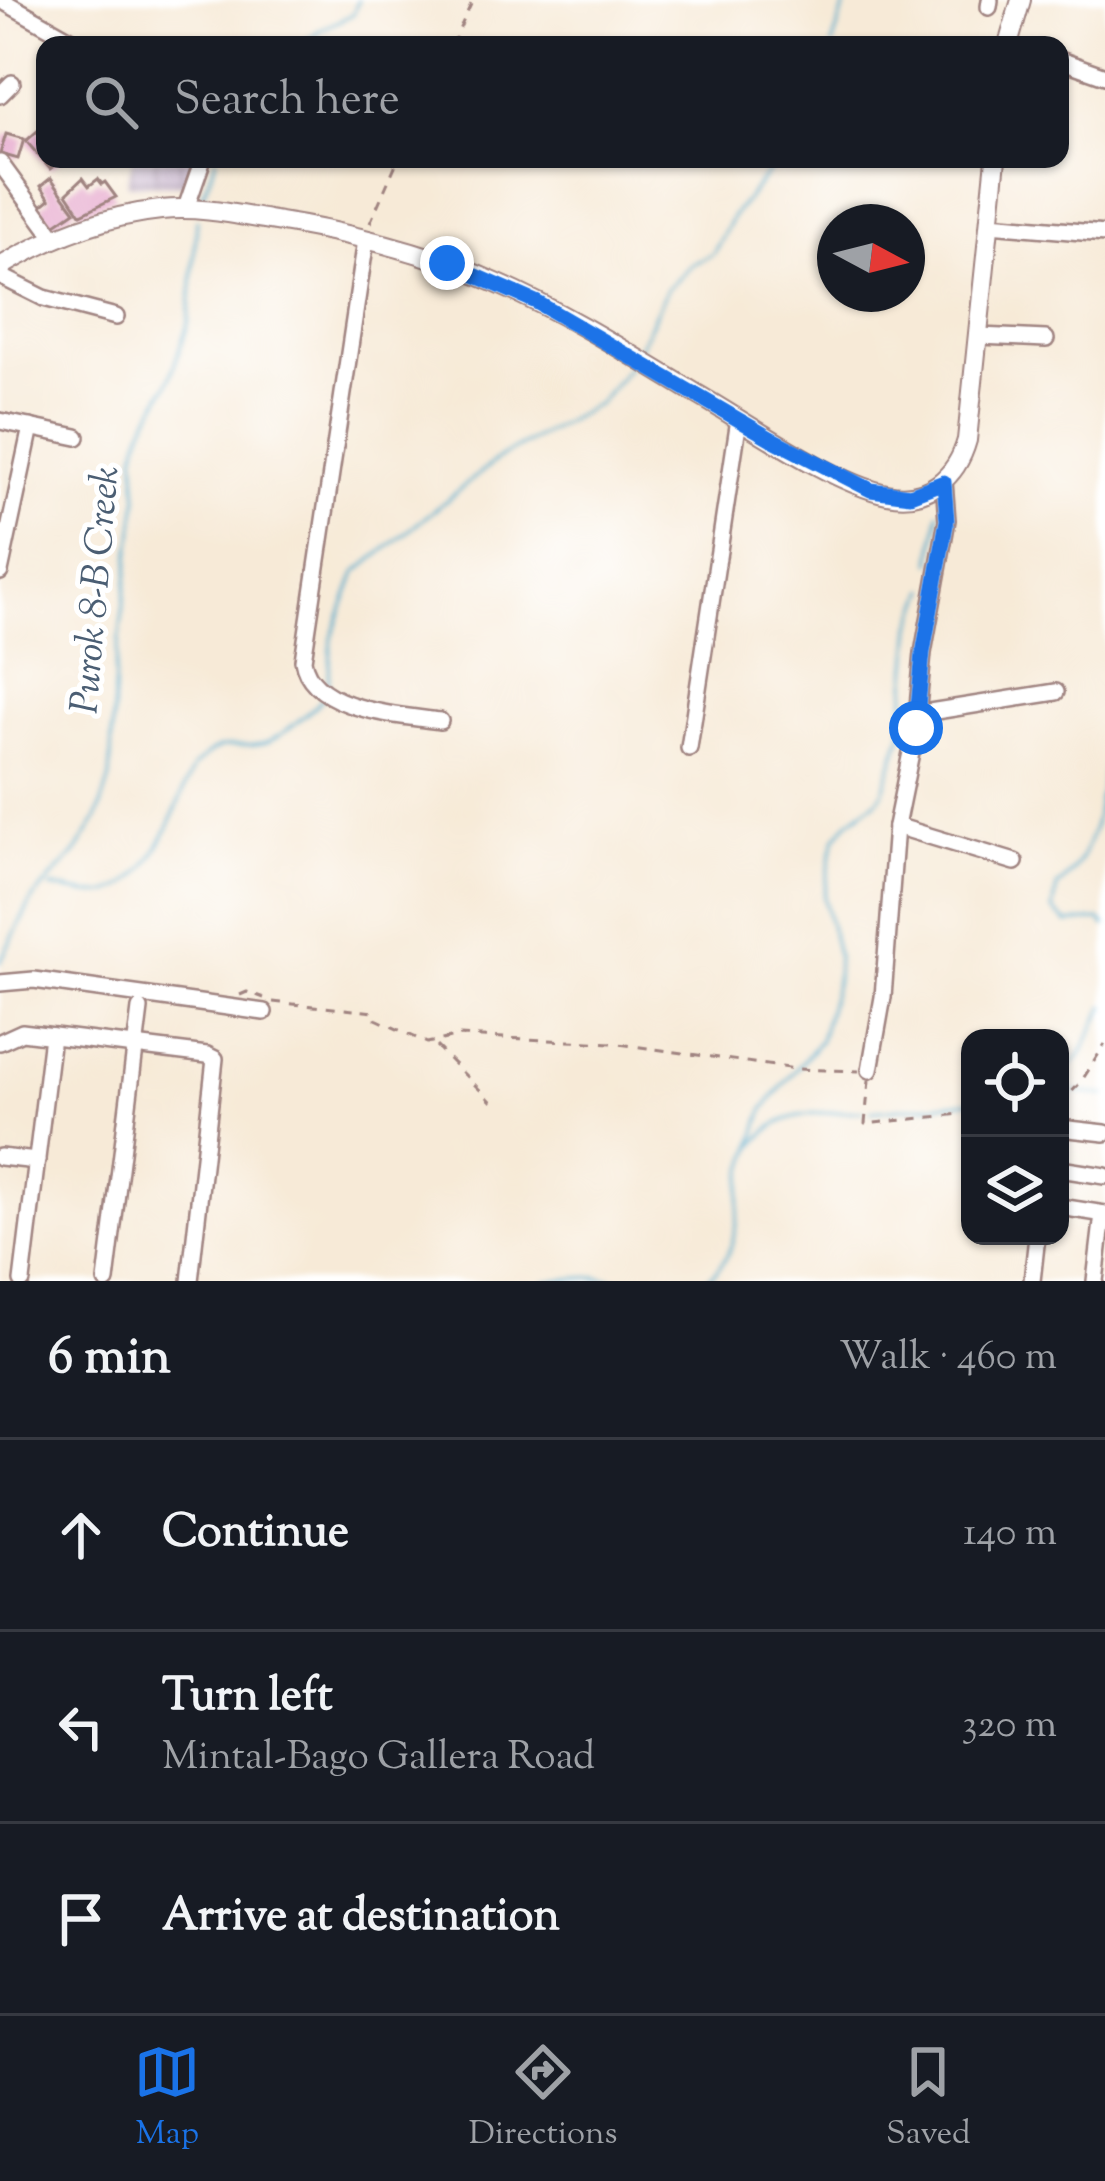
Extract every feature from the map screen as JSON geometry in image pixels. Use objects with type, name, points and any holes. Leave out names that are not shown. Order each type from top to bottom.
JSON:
[{"type":"main road","points":[[1014,36],[1021,0]]},
{"type":"main road","points":[[0,272],[54,237],[126,215],[186,208],[366,240],[447,263],[536,302],[837,473],[884,494],[910,495],[944,482],[963,457],[968,440],[995,168]]},
{"type":"street","points":[[1,0],[65,36]]},
{"type":"street","points":[[1069,63],[1105,76]]},
{"type":"street","points":[[0,163],[54,237]]},
{"type":"street","points":[[186,208],[200,168]]},
{"type":"street","points":[[990,224],[1105,234]]},
{"type":"street","points":[[366,240],[303,660],[312,682],[332,698],[376,712],[440,722]]},
{"type":"street","points":[[0,272],[44,298],[116,317]]},
{"type":"street","points":[[979,337],[1046,339]]},
{"type":"street","points":[[689,748],[739,419]]},
{"type":"street","points":[[0,421],[77,436]]},
{"type":"street","points":[[0,572],[32,427]]},
{"type":"street","points":[[870,1070],[883,997],[896,826],[947,520],[944,482]]},
{"type":"street","points":[[917,714],[1056,692]]},
{"type":"street","points":[[896,826],[1015,862]]},
{"type":"street","points":[[0,983],[34,980],[264,1012]]},
{"type":"street","points":[[106,1281],[140,1009]]},
{"type":"street","points":[[0,1042],[22,1032],[208,1055],[217,1063],[190,1281]]},
{"type":"street","points":[[22,1281],[52,1036]]},
{"type":"street","points":[[1069,1129],[1105,1133]]},
{"type":"street","points":[[0,1157],[37,1162]]},
{"type":"street","points":[[1069,1170],[1105,1175]]},
{"type":"street","points":[[1069,1209],[1104,1214],[1095,1281]]},
{"type":"street","points":[[1032,1281],[1036,1245]]},
{"type":"path","points":[[456,36],[473,0]]},
{"type":"path","points":[[371,220],[394,168]]},
{"type":"path","points":[[238,1008],[243,992],[279,1003],[374,1012],[376,1019],[400,1032],[436,1044],[460,1036],[594,1042],[796,1069],[870,1070],[865,1124],[961,1114]]},
{"type":"path","points":[[436,1044],[444,1058],[492,1102]]},
{"type":"path","points":[[1069,1095],[1105,1044]]},
{"type":"shaded area","points":[[131,168],[193,168],[188,185],[126,185]]},
{"type":"building","points":[[36,132],[36,153],[26,141]]},
{"type":"building","points":[[6,134],[24,139],[18,159],[0,154]]},
{"type":"building","points":[[51,178],[75,211],[53,226],[40,207],[50,199],[41,186]]},
{"type":"building","points":[[83,178],[89,186],[98,179],[105,182],[116,197],[81,214],[67,193]]},
{"type":"waterway","name":"Purok 8-B Creek","points":[[312,36],[353,14],[358,0]]},
{"type":"waterway","points":[[835,36],[847,0]]},
{"type":"waterway","name":"Purok 8-B Creek","points":[[201,201],[213,168]]},
{"type":"waterway","points":[[639,348],[667,289],[692,264],[713,254],[733,216],[772,168]]},
{"type":"waterway","name":"Purok 8-B Creek","points":[[0,962],[33,898],[76,852],[97,819],[110,778],[115,671],[138,497],[135,455],[144,427],[168,384],[189,321],[197,220]]},
{"type":"waterway","points":[[328,687],[332,637],[356,573],[499,458],[599,403],[629,366]]},
{"type":"waterway","points":[[932,562],[939,512]]},
{"type":"waterway","points":[[752,1148],[764,1109],[820,1040],[836,981],[837,955],[824,898],[831,854],[848,822],[884,790],[902,734],[913,625],[927,589]]},
{"type":"waterway","points":[[51,887],[95,894],[125,885],[151,858],[193,768],[203,758],[226,746],[268,742],[323,698]]},
{"type":"waterway","points":[[1105,764],[1087,847],[1057,887],[1053,910],[1068,923],[1100,920],[1105,926]]},
{"type":"waterway","points":[[1069,1066],[1080,1057],[1105,1006]]},
{"type":"waterway","points":[[1069,1092],[1105,1095]]},
{"type":"waterway","points":[[871,1111],[961,1102]]},
{"type":"waterway","points":[[704,1281],[722,1264],[732,1244],[744,1174],[764,1134],[795,1117],[863,1111]]},
{"type":"waterway","points":[[545,1281],[595,1277],[622,1281]]},
{"type":"route","points":[[447,263],[536,302],[770,438],[871,490],[910,495],[944,482],[947,520],[923,653],[916,728]]}]
